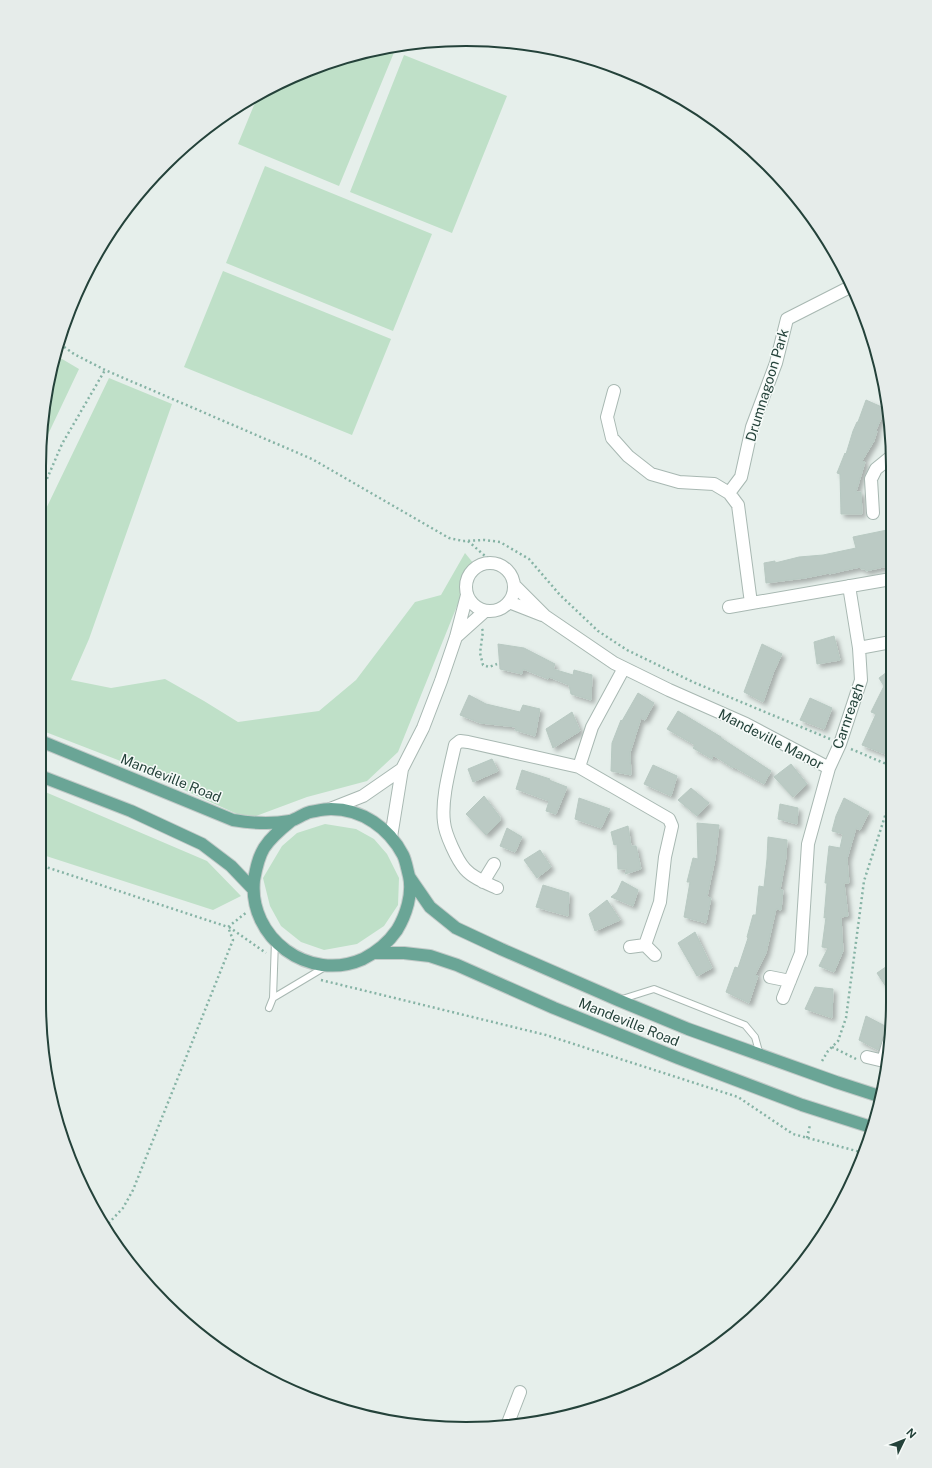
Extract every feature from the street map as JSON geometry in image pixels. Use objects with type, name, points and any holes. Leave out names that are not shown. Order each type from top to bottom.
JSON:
[{"type":"main road","name":"Mandeville Road","points":[[46,743],[233,820],[248,823],[291,820]]},
{"type":"main road","points":[[46,778],[131,811],[202,844],[231,866],[253,889]]},
{"type":"main road","points":[[330,809],[347,811],[364,816],[379,825],[391,837],[404,856],[410,878],[409,899],[403,920],[392,938],[376,953],[352,963],[327,966],[304,960],[290,954],[275,942],[263,925],[256,906],[253,889],[256,868],[263,850],[275,833],[291,820],[310,812],[330,809]]},
{"type":"main road","name":"Mandeville Road","points":[[410,878],[430,907],[456,928],[618,1000],[688,1028],[760,1055],[876,1095]]},
{"type":"main road","name":"Mandeville Road","points":[[376,953],[404,953],[430,956],[457,965],[554,1008],[678,1058],[802,1105],[867,1126]]},
{"type":"street","name":"Drumnagoon Park","points":[[729,493],[741,477],[752,427],[776,363],[787,319],[847,289]]},
{"type":"street","points":[[614,391],[607,417],[612,438],[628,456],[651,474],[679,482],[714,484],[729,493],[738,505],[751,603]]},
{"type":"street","points":[[873,513],[871,479],[876,469],[886,461]]},
{"type":"street","points":[[391,837],[402,769],[423,728],[441,681],[456,636],[467,595],[466,583],[471,572],[477,566],[484,563],[493,562]]},
{"type":"street","name":"Mandeville Manor","points":[[493,562],[508,570],[514,585],[545,616],[614,663],[669,690],[746,724],[829,768],[808,844],[801,953],[784,998]]},
{"type":"street","points":[[729,606],[886,580]]},
{"type":"street","points":[[467,595],[477,608],[485,611],[498,610],[509,602],[512,597],[514,585]]},
{"type":"street","points":[[849,586],[859,648],[886,643]]},
{"type":"street","name":"Mandeville Manor","points":[[509,602],[545,616]]},
{"type":"street","points":[[456,636],[485,611]]},
{"type":"street","name":"Carnreagh","points":[[829,768],[840,744],[861,680],[859,648]]},
{"type":"street","points":[[579,767],[592,727],[624,668]]},
{"type":"street","points":[[497,888],[483,882],[465,869],[451,845],[444,822],[444,795],[454,746],[460,741],[579,767],[668,819],[672,826],[665,857],[660,902],[645,945]]},
{"type":"street","points":[[330,809],[363,796],[402,769]]},
{"type":"street","points":[[483,882],[494,864]]},
{"type":"street","points":[[630,947],[645,945]]},
{"type":"street","points":[[645,945],[655,955]]},
{"type":"street","points":[[770,977],[790,982]]},
{"type":"street","points":[[867,1056],[881,1061]]},
{"type":"street","points":[[509,1419],[520,1392]]},
{"type":"lane","points":[[268,1008],[273,998],[275,942]]},
{"type":"lane","points":[[273,998],[327,966]]},
{"type":"lane","points":[[618,1000],[654,989],[745,1025],[755,1037],[760,1055]]},
{"type":"path","points":[[63,346],[74,354],[105,370],[312,459],[449,538],[468,541],[485,540],[500,542],[529,559],[560,595],[598,631],[627,650],[693,682],[886,764]]},
{"type":"path","points":[[46,481],[62,444],[105,370]]},
{"type":"path","points":[[468,541],[493,562]]},
{"type":"path","points":[[474,620],[481,627],[483,632],[480,653],[483,665],[488,667],[497,664]]},
{"type":"path","points":[[822,1061],[838,1041],[846,1018],[864,881],[886,814]]},
{"type":"path","points":[[46,867],[228,927],[257,948],[274,958]]},
{"type":"path","points":[[228,927],[256,906]]},
{"type":"path","points":[[109,1223],[123,1208],[136,1183],[233,940],[228,927]]},
{"type":"path","points":[[309,977],[546,1035],[738,1097],[793,1134],[858,1152]]},
{"type":"path","points":[[832,1047],[862,1062],[867,1056]]},
{"type":"path","points":[[807,1138],[810,1124]]},
{"type":"green space","points":[[394,53],[339,186],[238,144],[256,102],[280,89],[331,68],[357,60]]},
{"type":"green space","points":[[404,55],[507,96],[452,233],[350,192]]},
{"type":"green space","points":[[265,166],[432,234],[393,331],[226,263]]},
{"type":"green space","points":[[223,271],[391,339],[352,435],[184,367]]},
{"type":"green space","points":[[60,358],[79,369],[47,436],[54,384]]},
{"type":"green space","points":[[109,378],[172,404],[89,639],[71,680],[111,688],[165,679],[238,722],[319,711],[356,680],[415,602],[441,595],[465,553],[474,564],[398,752],[367,781],[307,797],[248,819],[118,760],[46,732],[46,509]]},
{"type":"green space","points":[[46,792],[207,861],[241,896],[213,910],[46,856]]},
{"type":"green space","points":[[325,824],[356,829],[374,839],[387,854],[399,878],[398,905],[384,926],[357,944],[324,950],[301,942],[281,926],[270,906],[263,878],[282,846],[297,833]]},
{"type":"building","points":[[866,400],[881,407],[882,416],[876,430],[874,441],[862,461],[865,462],[856,492],[861,492],[862,514],[841,514],[840,474],[837,473]]},
{"type":"building","points":[[886,530],[886,566],[866,571],[860,567],[829,574],[766,583],[764,563],[775,561],[775,563],[799,557],[823,555],[856,548],[853,537]]},
{"type":"building","points":[[834,636],[840,660],[817,664],[814,642]]},
{"type":"building","points":[[498,644],[524,648],[555,664],[553,669],[573,675],[574,670],[592,675],[591,700],[571,694],[569,685],[549,677],[548,679],[523,669],[522,674],[500,669]]},
{"type":"building","points":[[762,644],[782,654],[763,702],[744,692]]},
{"type":"building","points":[[886,673],[885,754],[862,745],[876,714],[871,712],[884,686],[879,678]]},
{"type":"building","points":[[638,693],[654,703],[645,720],[641,718],[630,753],[631,775],[611,771],[612,743],[621,720],[622,721]]},
{"type":"building","points":[[469,695],[486,704],[520,712],[523,705],[540,709],[535,736],[515,730],[516,727],[480,723],[460,715]]},
{"type":"building","points":[[810,698],[832,708],[824,729],[800,720]]},
{"type":"building","points":[[678,711],[721,737],[771,771],[764,784],[734,767],[733,768],[713,755],[712,759],[693,748],[695,745],[667,729]]},
{"type":"building","points":[[572,712],[580,731],[553,748],[546,729]]},
{"type":"building","points":[[492,759],[498,771],[473,782],[468,769]]},
{"type":"building","points":[[791,764],[807,784],[793,797],[774,777]]},
{"type":"building","points":[[653,765],[677,776],[671,796],[644,784]]},
{"type":"building","points":[[522,770],[550,779],[549,780],[567,787],[556,814],[546,811],[549,801],[516,789]]},
{"type":"building","points":[[691,788],[709,803],[697,816],[678,800]]},
{"type":"building","points":[[484,796],[500,817],[500,821],[486,835],[466,814]]},
{"type":"building","points":[[579,798],[610,809],[601,828],[575,819]]},
{"type":"building","points":[[844,798],[869,812],[860,830],[856,828],[847,859],[849,883],[844,883],[848,916],[841,917],[843,951],[834,972],[819,966],[828,948],[822,947],[826,917],[824,918],[827,883],[825,883],[829,846],[840,848],[843,834],[832,831],[836,816]]},
{"type":"building","points":[[780,804],[798,808],[797,824],[778,819]]},
{"type":"building","points":[[697,823],[719,825],[715,859],[707,897],[711,898],[706,923],[684,917],[690,882],[687,882],[693,858],[698,859]]},
{"type":"building","points":[[628,826],[631,846],[636,846],[641,869],[625,874],[627,869],[618,869],[617,844],[614,845],[611,832]]},
{"type":"building","points":[[507,828],[522,837],[515,852],[500,846]]},
{"type":"building","points":[[768,837],[787,840],[786,857],[780,890],[783,890],[781,910],[776,909],[766,953],[755,975],[758,976],[749,1003],[726,992],[735,967],[738,968],[748,938],[753,915],[756,915],[759,886],[764,887]]},
{"type":"building","points":[[540,850],[551,867],[537,878],[524,860]]},
{"type":"building","points":[[622,881],[638,890],[633,906],[611,897],[617,892]]},
{"type":"building","points":[[543,885],[569,893],[568,916],[536,907]]},
{"type":"building","points":[[607,900],[620,920],[595,931],[589,914]]},
{"type":"building","points":[[695,932],[712,968],[697,976],[678,943]]},
{"type":"building","points":[[886,967],[886,987],[877,973]]},
{"type":"building","points":[[815,987],[833,989],[832,1018],[805,1009]]},
{"type":"building","points":[[866,1016],[885,1026],[885,1033],[878,1050],[859,1040]]}]
